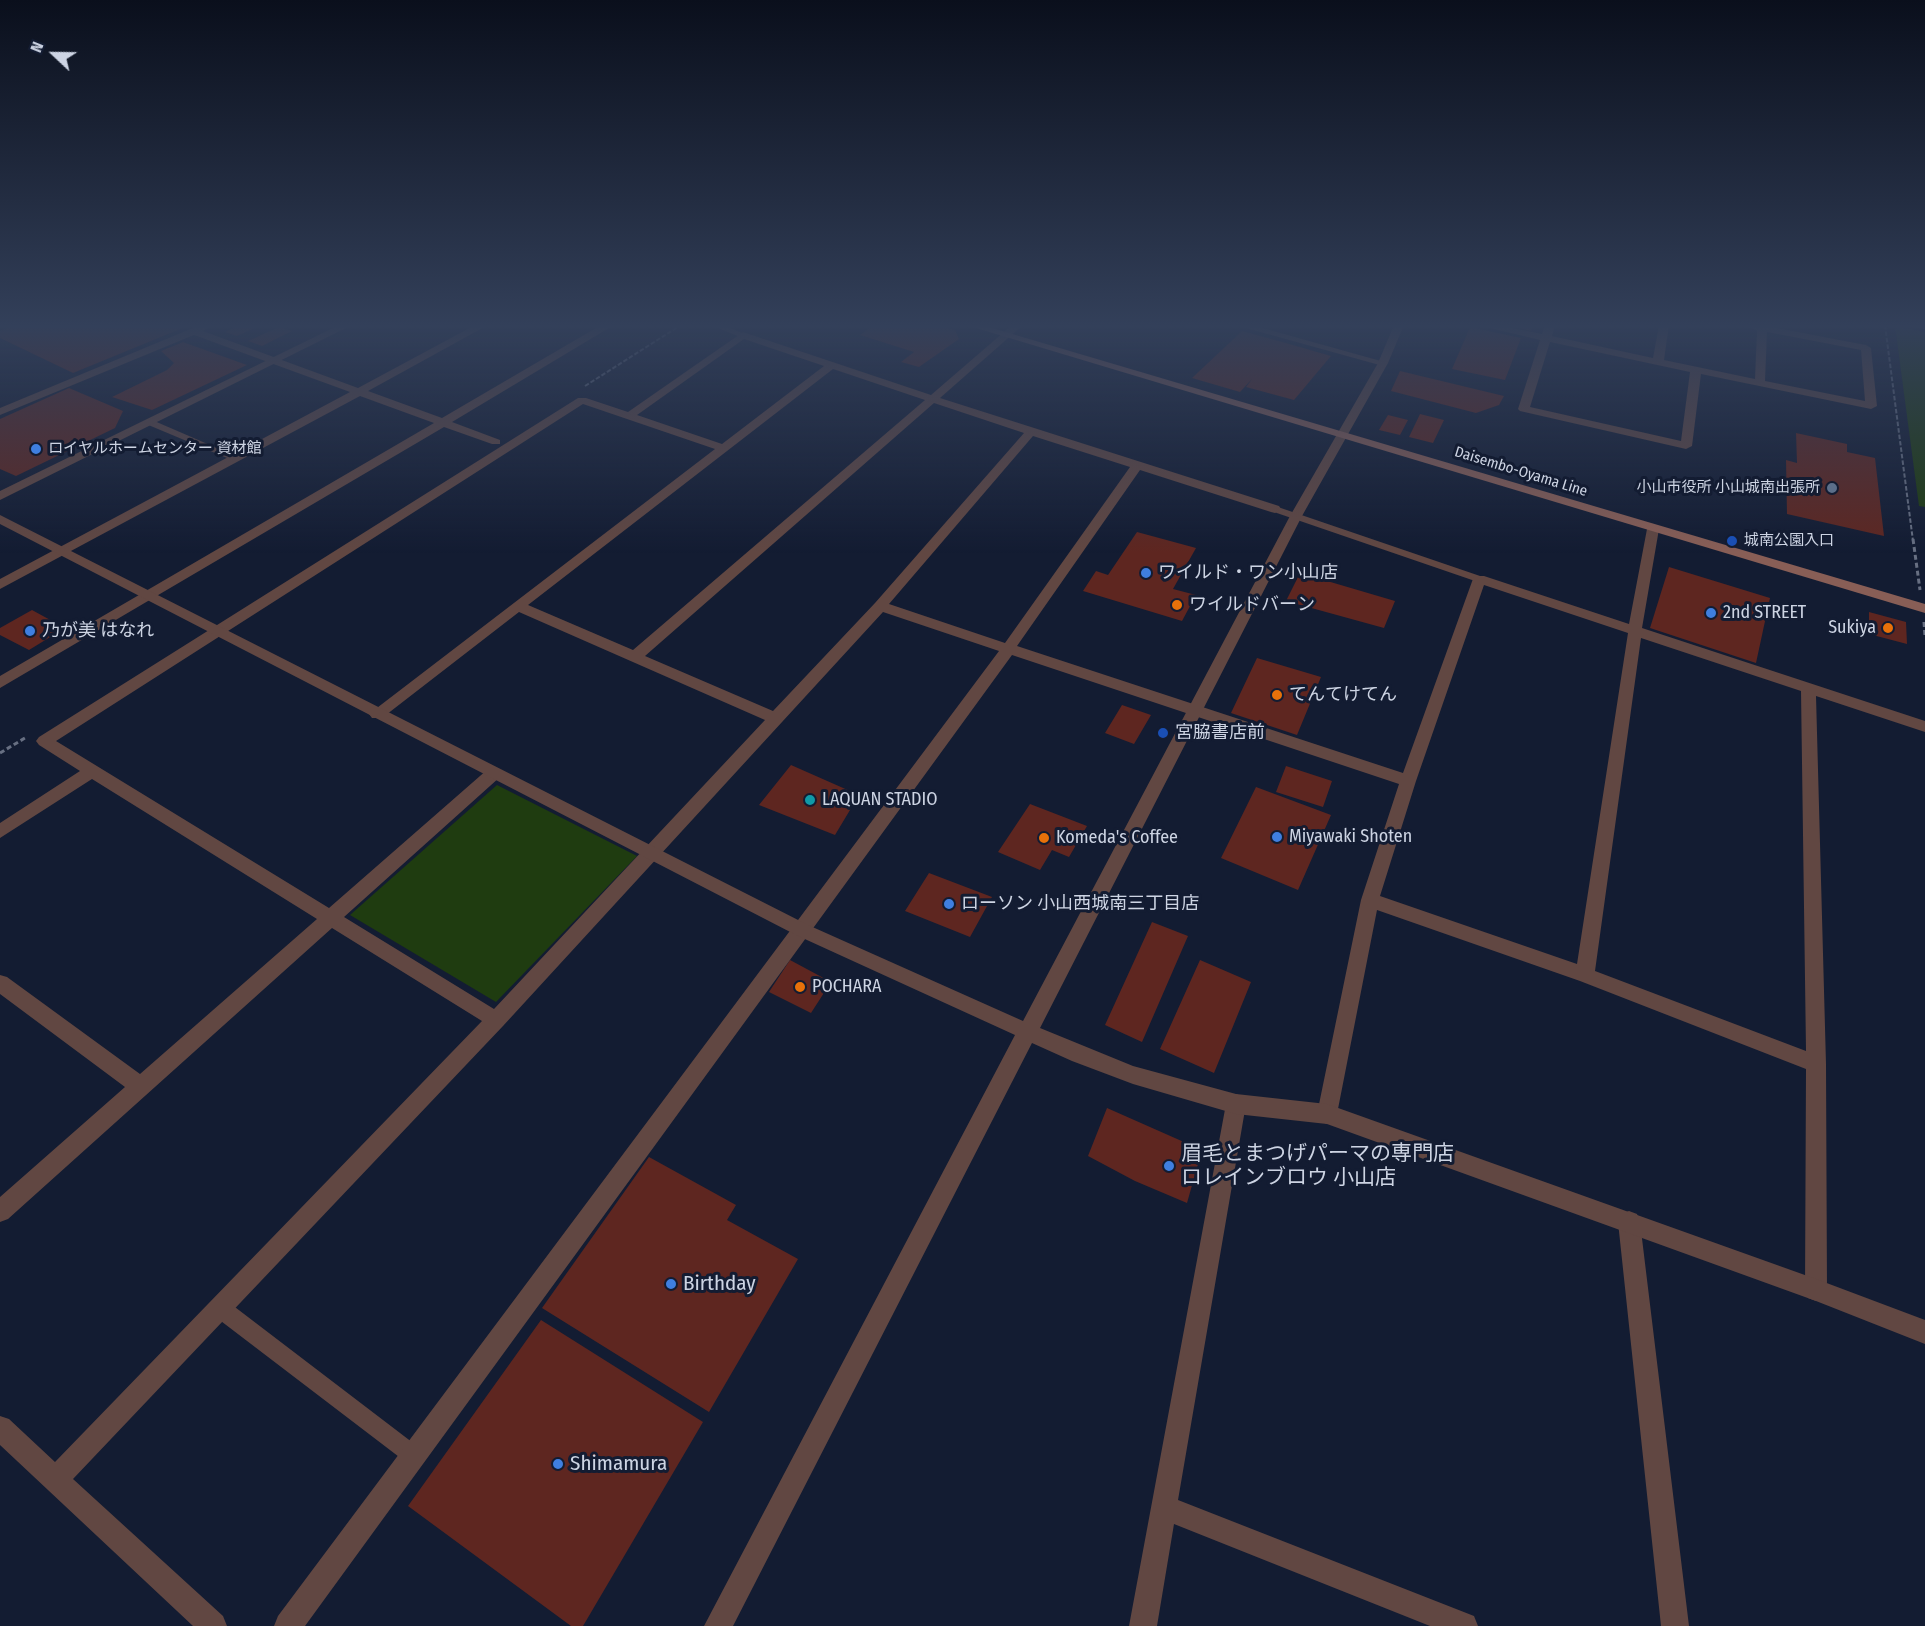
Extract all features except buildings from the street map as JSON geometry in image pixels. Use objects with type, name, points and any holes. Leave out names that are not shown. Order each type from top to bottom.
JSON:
[{"type":"main road","name":"Daisembo-Oyama Line","points":[[1223,401],[1924,608]]},
{"type":"street","points":[[0,412],[27,401]]},
{"type":"street","points":[[0,496],[193,401]]},
{"type":"street","points":[[0,585],[342,401]]},
{"type":"street","points":[[382,401],[496,442]]},
{"type":"street","points":[[0,683],[480,401]]},
{"type":"street","points":[[496,1020],[44,741],[581,401]]},
{"type":"street","points":[[585,401],[723,448]]},
{"type":"street","points":[[629,416],[650,401]]},
{"type":"street","points":[[377,714],[785,401]]},
{"type":"street","points":[[633,658],[931,401]]},
{"type":"street","points":[[939,401],[1275,509]]},
{"type":"street","points":[[718,1626],[1026,1033],[1196,712],[1296,516],[1361,401]]},
{"type":"street","points":[[1527,401],[1524,410],[1686,446],[1692,401]]},
{"type":"street","points":[[1846,401],[1871,406],[1871,401]]},
{"type":"street","points":[[55,1480],[496,1020],[879,606],[1031,432]]},
{"type":"street","points":[[288,1626],[1009,648],[1137,466]]},
{"type":"street","points":[[0,519],[63,550],[147,597],[802,930],[1026,1033],[1133,1074],[1236,1104],[1327,1114],[1816,1290],[1925,1332]]},
{"type":"street","points":[[1585,975],[1635,631],[1653,529]]},
{"type":"street","points":[[1327,1114],[1370,900],[1408,781],[1479,579],[1925,727]]},
{"type":"street","points":[[518,606],[775,718]]},
{"type":"street","points":[[879,606],[1408,781]]},
{"type":"street","points":[[1808,688],[1816,1064],[1816,1290]]},
{"type":"street","points":[[0,831],[92,771]]},
{"type":"street","points":[[0,1210],[494,773]]},
{"type":"street","points":[[1370,900],[1585,975],[1816,1064]]},
{"type":"street","points":[[1,985],[141,1087]]},
{"type":"street","points":[[1143,1626],[1236,1104]]},
{"type":"street","points":[[1629,1222],[1675,1626]]},
{"type":"street","points":[[2,1433],[213,1626]]},
{"type":"street","points":[[1164,1508],[1464,1626]]},
{"type":"lane","points":[[150,422],[236,458]]},
{"type":"lane","points":[[1275,509],[1479,579]]},
{"type":"lane","points":[[220,1308],[414,1456]]},
{"type":"path","points":[[1895,401],[1924,608],[1925,636]]},
{"type":"green space","points":[[1905,401],[1925,401],[1925,507],[1919,506]]},
{"type":"green space","points":[[497,785],[637,856],[496,1002],[350,915]]},
{"type":"place","name":"ロイヤルホームセンター 資材館","points":[[36,449]]},
{"type":"place","name":"小山市役所 小山城南出張所","points":[[1832,488]]},
{"type":"place","name":"城南公園入口","points":[[1732,541]]},
{"type":"place","name":"ワイルド・ワン小山店","points":[[1146,573]]},
{"type":"place","name":"ワイルドバーン","points":[[1177,605]]},
{"type":"place","name":"2nd STREET","points":[[1711,613]]},
{"type":"place","name":"Sukiya","points":[[1888,628]]},
{"type":"place","name":"乃が美 はなれ","points":[[30,631]]},
{"type":"place","name":"てんてけてん","points":[[1277,695]]},
{"type":"place","name":"宮脇書店前","points":[[1163,733]]},
{"type":"place","name":"LAQUAN STADIO","points":[[810,800]]},
{"type":"place","name":"Miyawaki Shoten","points":[[1277,837]]},
{"type":"place","name":"Komeda's Coffee","points":[[1044,838]]},
{"type":"place","name":"ローソン 小山西城南三丁目店","points":[[949,904]]},
{"type":"place","name":"POCHARA","points":[[800,987]]},
{"type":"place","name":"眉毛とまつげパーマの専門店 ロレインブロウ 小山店","points":[[1169,1166]]},
{"type":"place","name":"Birthday","points":[[671,1284]]},
{"type":"place","name":"Shimamura","points":[[558,1464]]}]
